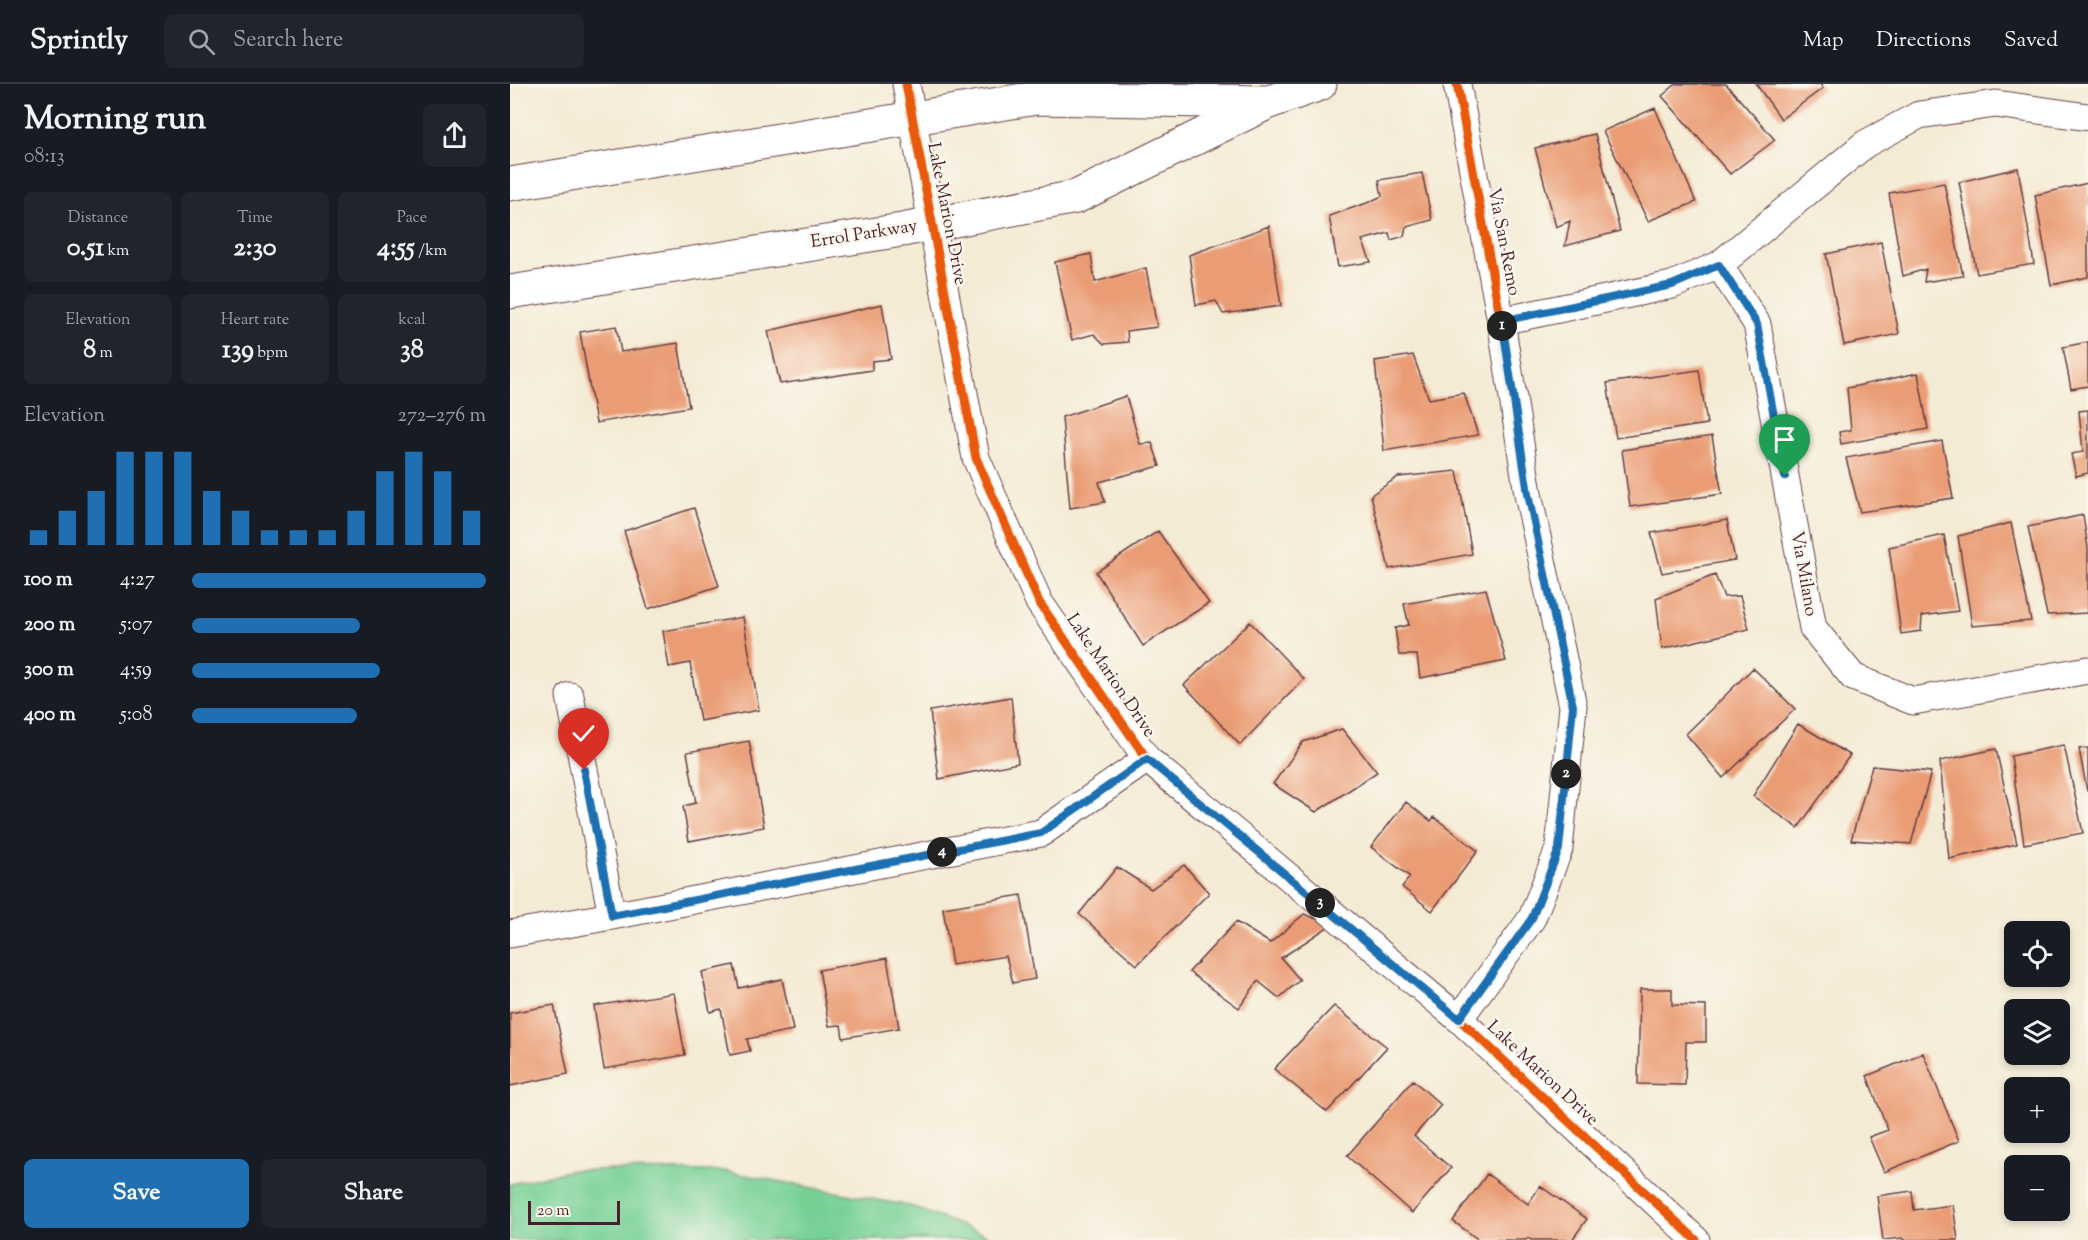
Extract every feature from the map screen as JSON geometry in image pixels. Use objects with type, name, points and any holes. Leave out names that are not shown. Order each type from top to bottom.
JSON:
[{"type":"street","name":"Lake Marion Drive","points":[[906,84],[976,458],[1040,602],[1147,759],[1459,1019],[1696,1240]]},
{"type":"street","name":"Errol Parkway","points":[[510,292],[931,225],[1076,197],[1269,102],[1320,84]]},
{"type":"street","name":"Via San Remo","points":[[1457,84],[1502,321],[1528,494],[1573,706],[1559,849],[1532,918],[1459,1019]]},
{"type":"street","name":"Errol Parkway","points":[[510,184],[1036,98],[1269,102]]},
{"type":"street","points":[[1502,321],[1672,285],[1719,265],[1865,144],[1918,116],[1996,104],[2088,117]]},
{"type":"street","name":"Via Milano","points":[[1719,265],[1757,324],[1813,628],[1853,677],[1913,701],[2088,670]]},
{"type":"street","points":[[570,696],[612,916]]},
{"type":"street","points":[[510,934],[1041,833],[1147,759]]},
{"type":"green space","points":[[572,1170],[724,1171],[910,1206],[999,1240],[510,1240],[510,1184]]},
{"type":"building","points":[[1676,84],[1726,84],[1775,140],[1730,174],[1662,96]]},
{"type":"building","points":[[1756,84],[1820,84],[1823,88],[1781,119]]},
{"type":"building","points":[[1655,108],[1696,202],[1648,221],[1603,131]]},
{"type":"building","points":[[1595,134],[1620,231],[1565,246],[1570,221],[1556,227],[1535,148]]},
{"type":"building","points":[[2018,168],[2034,264],[1977,274],[1959,182]]},
{"type":"building","points":[[1422,173],[1432,220],[1406,227],[1404,236],[1391,240],[1389,233],[1362,240],[1371,262],[1338,267],[1329,216],[1382,196],[1379,180]]},
{"type":"building","points":[[1944,183],[1963,276],[1924,282],[1926,269],[1903,276],[1889,193]]},
{"type":"building","points":[[2088,183],[2088,277],[2051,285],[2035,195]]},
{"type":"building","points":[[1269,226],[1281,306],[1223,314],[1216,301],[1196,305],[1189,255]]},
{"type":"building","points":[[1881,242],[1899,334],[1844,345],[1826,254]]},
{"type":"building","points":[[1091,254],[1095,282],[1146,268],[1157,327],[1127,331],[1128,342],[1104,344],[1094,334],[1072,340],[1055,262]]},
{"type":"building","points":[[882,304],[891,359],[872,361],[872,370],[780,384],[768,331]]},
{"type":"building","points":[[616,326],[621,352],[678,343],[689,407],[596,423],[580,332]]},
{"type":"building","points":[[2088,342],[2088,386],[2071,389],[2063,347]]},
{"type":"building","points":[[1413,355],[1429,399],[1464,393],[1478,435],[1384,451],[1375,361]]},
{"type":"building","points":[[1699,370],[1707,424],[1616,438],[1607,383]]},
{"type":"building","points":[[1918,373],[1928,429],[1841,444],[1839,432],[1851,430],[1847,388]]},
{"type":"building","points":[[1126,396],[1140,444],[1152,443],[1160,466],[1099,482],[1105,502],[1070,508],[1062,417]]},
{"type":"building","points":[[2088,410],[2088,473],[2076,476],[2071,454],[2083,452],[2079,411]]},
{"type":"building","points":[[1712,436],[1722,494],[1630,507],[1622,450]]},
{"type":"building","points":[[1942,441],[1953,498],[1860,512],[1846,458]]},
{"type":"building","points":[[1457,471],[1472,554],[1389,569],[1371,495],[1398,477]]},
{"type":"building","points":[[694,508],[719,586],[648,609],[624,531]]},
{"type":"building","points":[[2083,515],[2088,548],[2088,613],[2047,615],[2028,527]]},
{"type":"building","points":[[1727,520],[1735,560],[1662,573],[1651,533]]},
{"type":"building","points":[[2011,523],[2031,621],[1972,626],[1958,536]]},
{"type":"building","points":[[1158,531],[1209,603],[1143,646],[1096,572]]},
{"type":"building","points":[[1944,535],[1958,611],[1922,616],[1921,631],[1901,634],[1889,547]]},
{"type":"building","points":[[1715,575],[1724,597],[1740,596],[1749,629],[1662,649],[1656,598]]},
{"type":"building","points":[[1486,589],[1506,661],[1420,678],[1417,655],[1399,655],[1395,628],[1409,625],[1404,604]]},
{"type":"building","points":[[743,617],[759,710],[700,721],[690,663],[669,667],[663,631]]},
{"type":"building","points":[[1250,622],[1304,679],[1240,745],[1184,685]]},
{"type":"building","points":[[1753,668],[1795,709],[1723,778],[1686,734]]},
{"type":"building","points":[[1011,697],[1018,763],[939,779],[930,711]]},
{"type":"building","points":[[1798,724],[1850,755],[1798,828],[1753,796]]},
{"type":"building","points":[[1342,729],[1377,772],[1316,812],[1273,784],[1303,742]]},
{"type":"building","points":[[749,741],[764,827],[689,841],[683,806],[696,803],[687,752]]},
{"type":"building","points":[[2064,745],[2083,833],[2024,844],[2011,756]]},
{"type":"building","points":[[2088,748],[2088,791],[2087,791],[2079,749]]},
{"type":"building","points":[[1996,749],[2017,844],[1949,859],[1940,761]]},
{"type":"building","points":[[1872,766],[1931,772],[1911,844],[1851,840]]},
{"type":"building","points":[[1406,802],[1431,821],[1434,817],[1478,851],[1432,911],[1402,887],[1410,877],[1371,847]]},
{"type":"building","points":[[1184,865],[1209,893],[1137,965],[1079,914],[1117,867],[1151,889]]},
{"type":"building","points":[[1021,895],[1035,979],[1013,983],[1006,956],[952,965],[943,908]]},
{"type":"building","points":[[1304,914],[1331,925],[1281,958],[1300,980],[1279,998],[1258,981],[1239,1008],[1189,972],[1236,922],[1270,943]]},
{"type":"building","points":[[887,958],[899,1028],[843,1038],[841,1025],[829,1026],[819,970]]},
{"type":"building","points":[[734,965],[739,988],[782,979],[793,1030],[747,1039],[750,1051],[730,1055],[721,1009],[710,1012],[702,972]]},
{"type":"building","points":[[1640,989],[1672,989],[1672,1005],[1706,1006],[1706,1042],[1686,1042],[1685,1085],[1638,1084]]},
{"type":"building","points":[[674,993],[685,1055],[604,1069],[594,1006]]},
{"type":"building","points":[[554,1005],[568,1074],[510,1086],[510,1013]]},
{"type":"building","points":[[1334,1006],[1387,1047],[1327,1112],[1274,1069]]},
{"type":"building","points":[[1923,1053],[1959,1141],[1884,1172],[1869,1137],[1888,1130],[1867,1076]]},
{"type":"building","points":[[1413,1080],[1441,1105],[1414,1136],[1451,1168],[1412,1213],[1347,1156]]},
{"type":"building","points":[[1487,1174],[1528,1204],[1540,1186],[1587,1219],[1572,1240],[1531,1240],[1528,1238],[1526,1240],[1479,1240],[1453,1221]]},
{"type":"building","points":[[1912,1191],[1914,1210],[1953,1205],[1958,1240],[1903,1240],[1903,1238],[1883,1240],[1877,1196]]},
{"type":"cycle path","points":[[906,84],[976,458],[1039,602],[1147,759],[1459,1019],[1696,1240]]},
{"type":"cycle path","points":[[1457,84],[1501,321],[1528,494],[1573,706],[1559,849],[1532,918],[1459,1019]]},
{"type":"route","points":[[584,770],[612,916],[1041,833],[1147,759],[1459,1019],[1532,918],[1559,849],[1573,706],[1528,494],[1502,321],[1672,285],[1719,265],[1757,324],[1785,476]]}]
